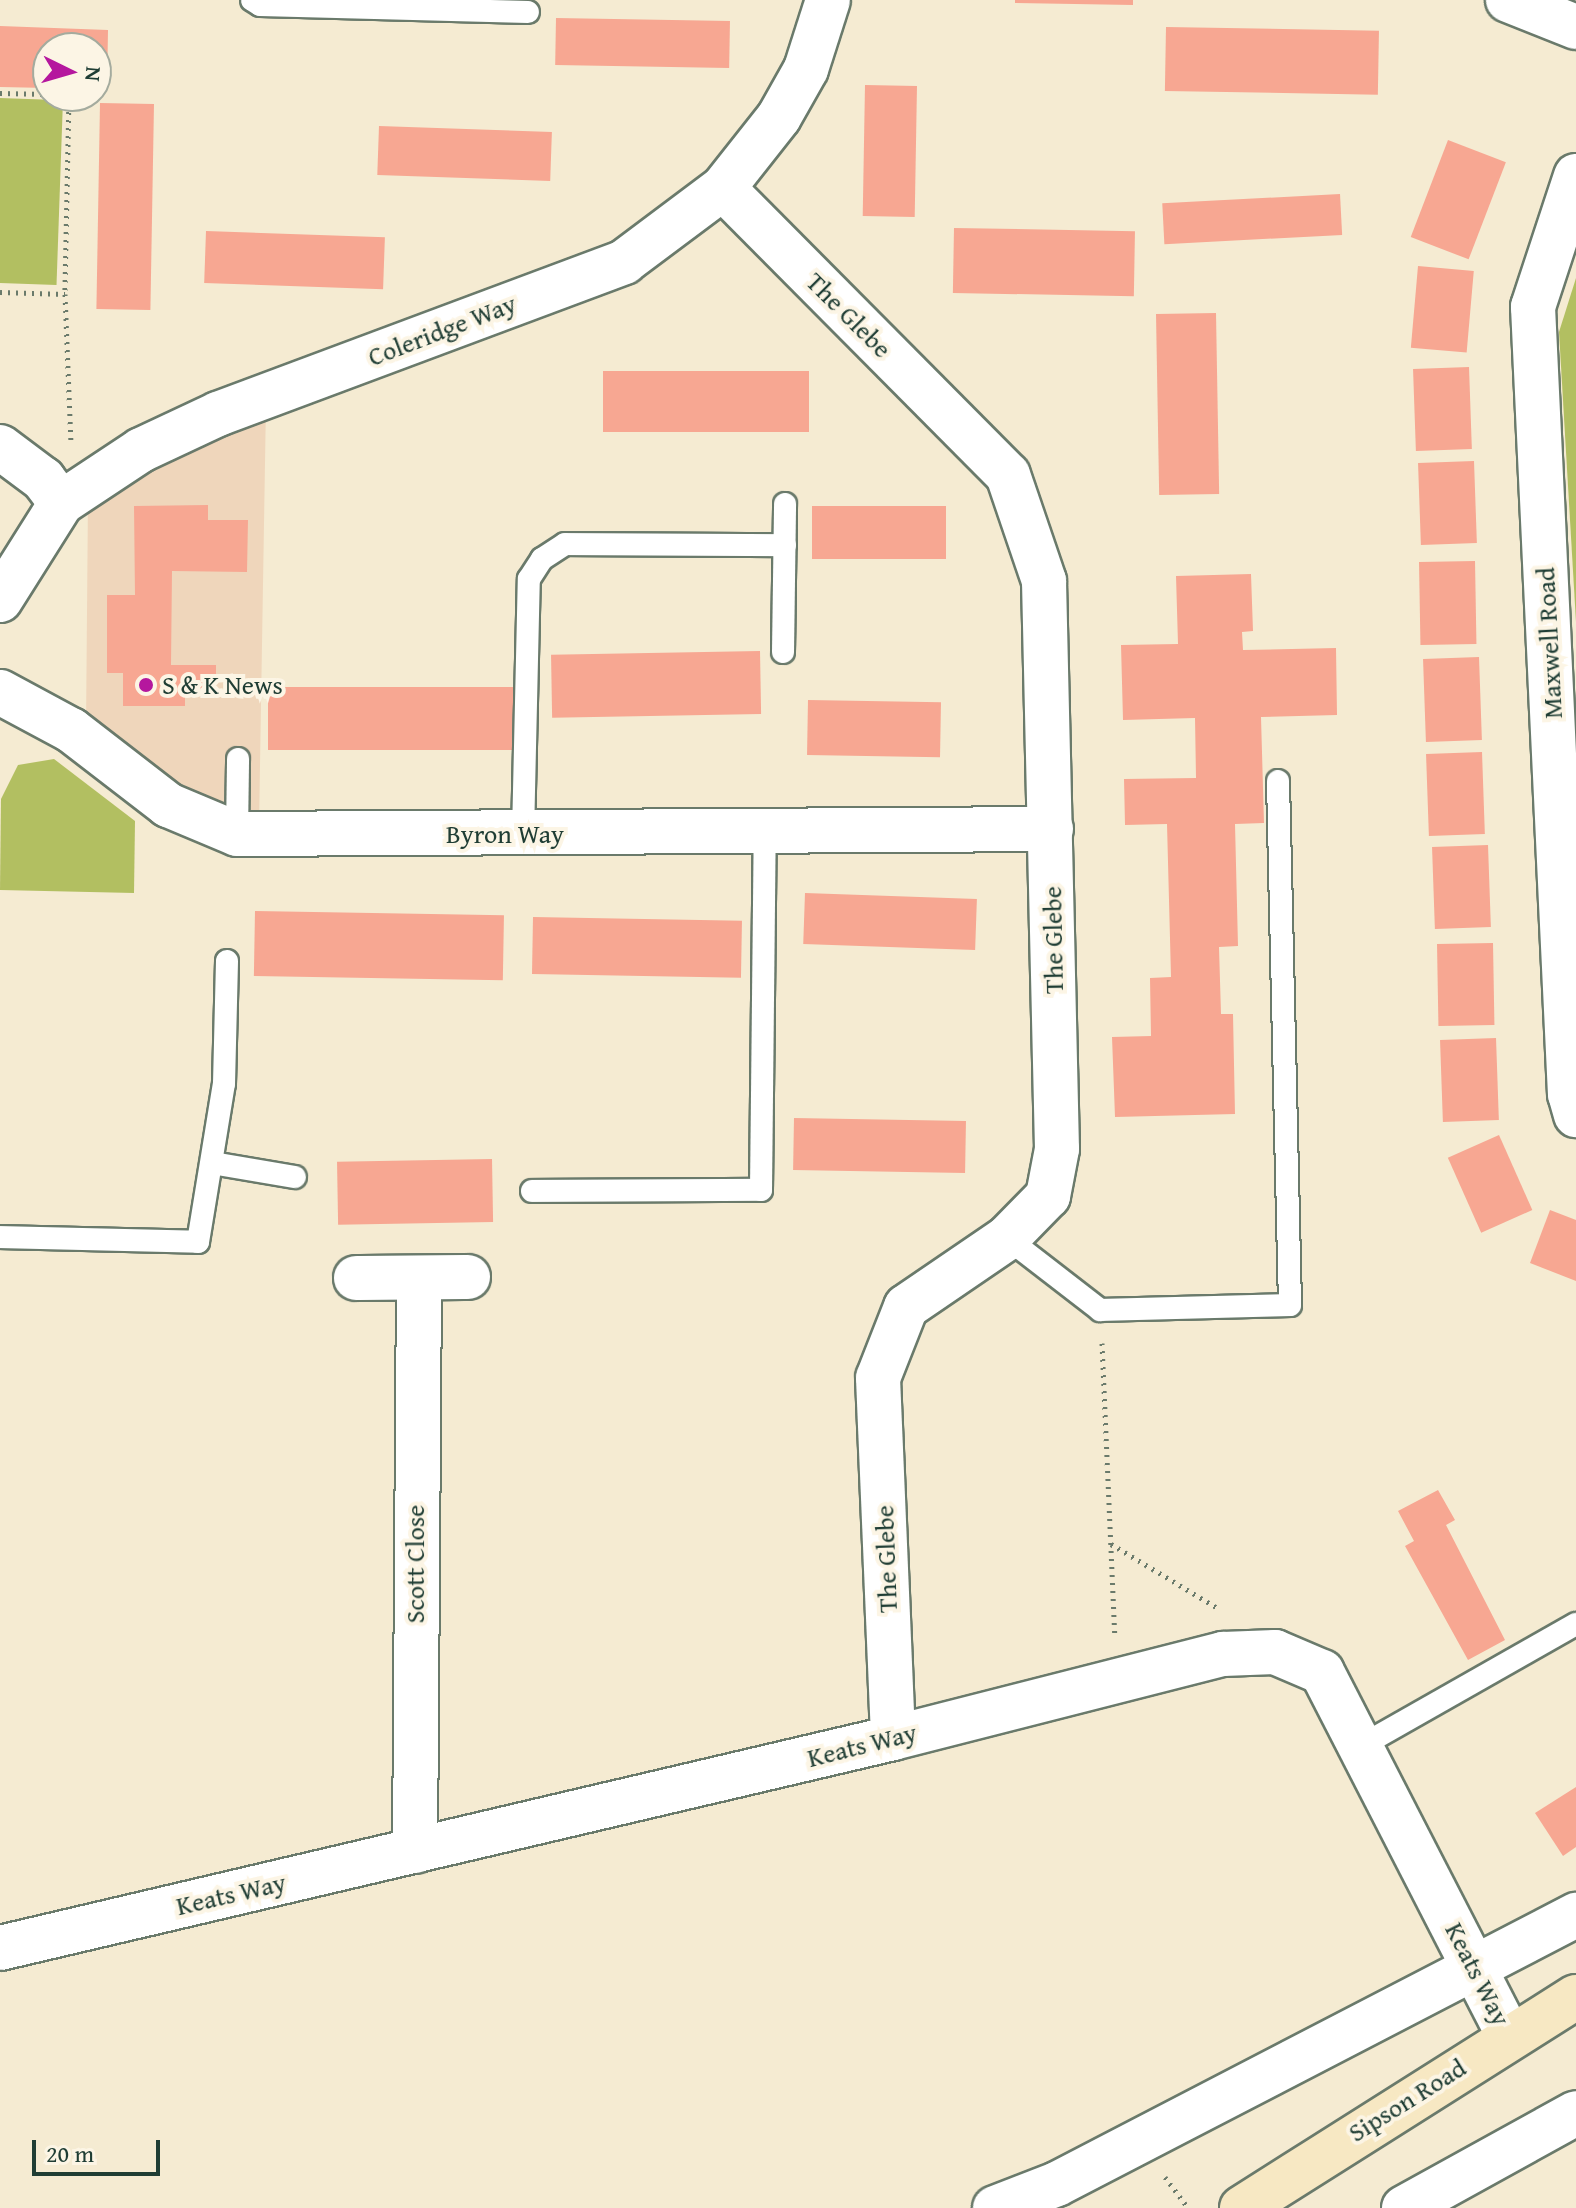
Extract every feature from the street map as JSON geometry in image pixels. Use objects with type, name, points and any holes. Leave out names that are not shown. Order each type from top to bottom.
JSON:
[{"type":"street","name":"Coleridge Way","points":[[0,600],[67,500],[141,450],[218,414],[624,262],[723,188],[779,117],[806,69],[828,0]]},
{"type":"street","points":[[1508,0],[1576,27]]},
{"type":"street","name":"Maxwell Road","points":[[1576,176],[1533,307],[1564,683],[1570,1094],[1576,1115]]},
{"type":"street","name":"The Glebe","points":[[723,188],[1008,475],[1044,581],[1057,1149],[1048,1196],[1007,1238],[906,1307],[878,1378],[893,1738]]},
{"type":"street","points":[[0,447],[67,500]]},
{"type":"street","name":"Byron Way","points":[[0,692],[71,730],[168,805],[237,834],[523,835],[1051,829]]},
{"type":"street","points":[[356,1278],[468,1277]]},
{"type":"street","name":"Scott Close","points":[[415,1851],[419,1278]]},
{"type":"street","name":"Keats Way","points":[[0,1948],[893,1738],[1117,1680],[1253,1651],[1299,1658],[1322,1672],[1509,2036]]},
{"type":"street","points":[[995,2208],[1061,2196],[1576,1915]]},
{"type":"street","name":"Sipson Road","points":[[1242,2208],[1509,2036],[1576,1997]]},
{"type":"street","points":[[1404,2208],[1576,2113]]},
{"type":"lane","points":[[252,0],[260,5],[528,12]]},
{"type":"lane","points":[[783,652],[785,504]]},
{"type":"lane","points":[[523,835],[529,579],[542,559],[565,544],[785,545]]},
{"type":"lane","points":[[237,834],[238,759]]},
{"type":"lane","points":[[1007,1238],[1100,1310],[1290,1305],[1278,781]]},
{"type":"lane","points":[[532,1191],[761,1190],[765,832]]},
{"type":"lane","points":[[0,1237],[198,1242],[224,1084],[227,961]]},
{"type":"lane","points":[[212,1163],[295,1177]]},
{"type":"lane","points":[[1361,1746],[1576,1624]]},
{"type":"path","points":[[0,93],[32,94]]},
{"type":"path","points":[[67,500],[65,294],[69,112]]},
{"type":"path","points":[[0,292],[65,294]]},
{"type":"path","points":[[1100,1310],[1117,1680]]},
{"type":"path","points":[[1111,1543],[1248,1627],[1253,1651]]},
{"type":"path","points":[[1174,2208],[1181,2199]]},
{"type":"shaded area","points":[[266,403],[259,826],[237,825],[86,728],[88,497]]},
{"type":"green space","points":[[0,98],[32,99],[32,112],[63,112],[57,285],[0,283]]},
{"type":"green space","points":[[1576,278],[1576,622],[1559,332]]},
{"type":"green space","points":[[54,759],[135,821],[134,893],[0,890],[1,799],[18,765]]},
{"type":"building","points":[[1015,0],[1133,0],[1133,5],[1015,3]]},
{"type":"building","points":[[556,18],[730,21],[729,68],[555,65]]},
{"type":"building","points":[[0,26],[108,30],[32,32],[32,88],[0,87]]},
{"type":"building","points":[[1166,27],[1379,31],[1378,95],[1165,91]]},
{"type":"building","points":[[865,85],[917,86],[915,217],[863,216]]},
{"type":"building","points":[[112,103],[154,104],[150,310],[96,309],[100,112],[112,112]]},
{"type":"building","points":[[379,126],[552,132],[550,181],[377,175]]},
{"type":"building","points":[[1448,140],[1506,162],[1469,259],[1411,237]]},
{"type":"building","points":[[1340,194],[1342,235],[1164,244],[1162,203]]},
{"type":"building","points":[[954,228],[1135,231],[1134,296],[953,293]]},
{"type":"building","points":[[206,231],[385,237],[383,289],[204,283]]},
{"type":"building","points":[[1418,266],[1474,271],[1467,353],[1411,348]]},
{"type":"building","points":[[1216,313],[1219,494],[1159,495],[1156,314]]},
{"type":"building","points":[[1469,367],[1472,449],[1416,451],[1413,369]]},
{"type":"building","points":[[603,371],[809,371],[809,432],[603,432]]},
{"type":"building","points":[[1474,461],[1477,543],[1421,545],[1418,463]]},
{"type":"building","points":[[208,505],[208,520],[248,520],[247,572],[172,571],[171,665],[216,665],[216,693],[185,693],[185,706],[123,706],[123,673],[107,673],[107,595],[135,595],[134,506]]},
{"type":"building","points":[[812,506],[946,506],[946,559],[812,559]]},
{"type":"building","points":[[1475,561],[1476,644],[1420,645],[1419,562]]},
{"type":"building","points":[[1251,574],[1253,631],[1242,632],[1243,650],[1336,648],[1337,715],[1261,717],[1264,823],[1235,824],[1238,946],[1219,947],[1221,1014],[1233,1014],[1235,1114],[1115,1117],[1112,1037],[1151,1036],[1150,978],[1171,977],[1167,824],[1125,825],[1124,779],[1196,778],[1195,718],[1123,720],[1121,645],[1178,644],[1176,576]]},
{"type":"building","points":[[760,651],[761,714],[552,718],[551,655]]},
{"type":"building","points":[[1479,657],[1482,740],[1426,742],[1423,659]]},
{"type":"building","points":[[268,687],[514,687],[514,750],[268,750]]},
{"type":"building","points":[[808,700],[941,702],[940,757],[807,755]]},
{"type":"building","points":[[1482,752],[1485,834],[1429,836],[1426,754]]},
{"type":"building","points":[[1488,845],[1491,927],[1435,929],[1432,847]]},
{"type":"building","points":[[805,893],[977,899],[975,950],[803,944]]},
{"type":"building","points":[[255,911],[504,915],[503,980],[254,976]]},
{"type":"building","points":[[533,917],[742,921],[741,978],[532,974]]},
{"type":"building","points":[[1493,943],[1494,1025],[1438,1026],[1437,944]]},
{"type":"building","points":[[1496,1038],[1499,1120],[1443,1122],[1440,1040]]},
{"type":"building","points":[[794,1118],[966,1121],[965,1173],[793,1170]]},
{"type":"building","points":[[1499,1135],[1532,1210],[1481,1233],[1448,1158]]},
{"type":"building","points":[[492,1159],[493,1222],[338,1225],[337,1162]]},
{"type":"building","points":[[1550,1210],[1576,1220],[1576,1281],[1530,1263]]},
{"type":"building","points":[[1438,1490],[1455,1520],[1446,1525],[1505,1640],[1468,1660],[1405,1546],[1414,1541],[1398,1511]]},
{"type":"building","points":[[1576,1787],[1576,1847],[1563,1856],[1535,1813]]},
{"type":"place","name":"S & K News","points":[[146,685]]}]
